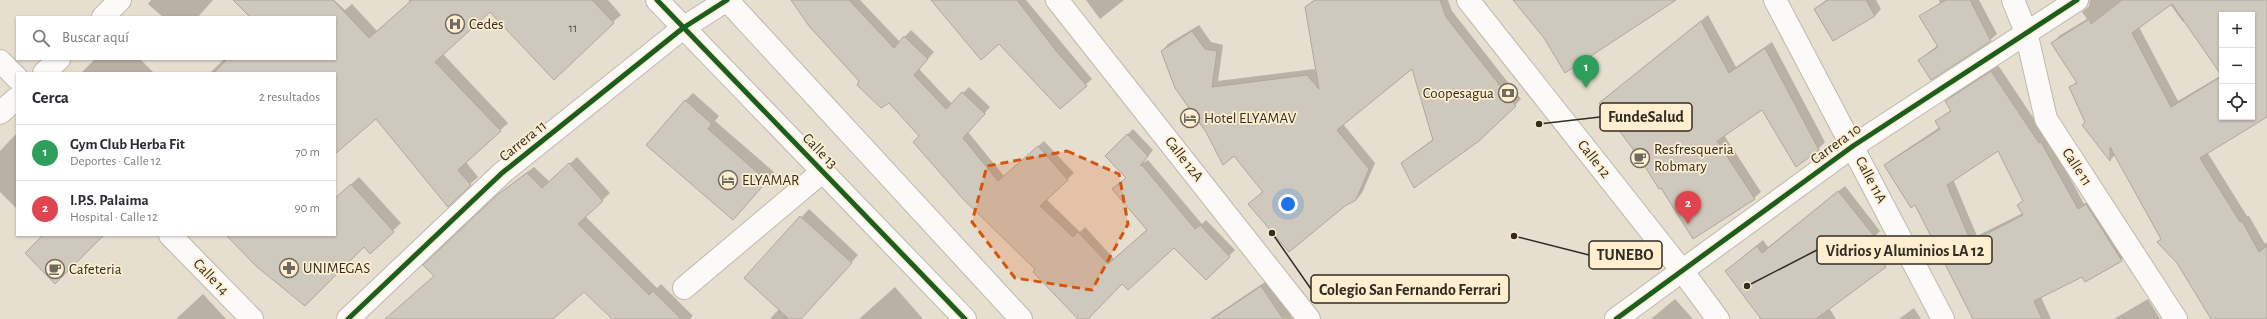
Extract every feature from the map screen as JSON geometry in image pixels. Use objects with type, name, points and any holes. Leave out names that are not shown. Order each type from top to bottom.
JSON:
[{"type":"street","points":[[103,16],[120,0]]},
{"type":"street","name":"Calle 13","points":[[657,0],[965,319]]},
{"type":"street","points":[[727,0],[1021,319]]},
{"type":"street","name":"Carrera 11","points":[[348,319],[502,173],[683,28],[727,0]]},
{"type":"street","name":"Calle 12A","points":[[1057,0],[1309,319]]},
{"type":"street","name":"Calle 12","points":[[1468,0],[1683,272],[1718,319]]},
{"type":"street","name":"Calle 11A","points":[[1775,0],[1943,319]]},
{"type":"street","name":"Calle 11","points":[[2013,0],[2026,32],[2046,119],[2176,319]]},
{"type":"street","name":"Carrera 10","points":[[1616,319],[1683,272],[1853,146],[2077,0]]},
{"type":"street","points":[[45,72],[58,60]]},
{"type":"street","points":[[0,61],[16,77]]},
{"type":"street","points":[[0,113],[16,99]]},
{"type":"street","points":[[684,288],[823,171]]},
{"type":"street","name":"Calle 14","points":[[171,236],[252,319]]},
{"type":"highlighted area","points":[[1067,151],[1119,174],[1128,224],[1092,290],[1015,278],[972,222],[987,166]]},
{"type":"building","points":[[233,0],[333,0],[369,38],[412,0],[592,0],[614,23],[554,80],[490,12],[435,62],[501,131],[458,170],[471,185],[448,207],[376,119],[336,153],[336,72],[215,72],[226,60],[336,60],[336,16],[249,16]]},
{"type":"building","points":[[791,0],[849,0],[894,48],[904,36],[928,59],[914,75],[946,109],[962,92],[985,114],[963,138],[998,181],[1038,146],[1068,180],[1040,206],[1073,237],[1078,232],[1108,264],[1147,230],[1112,189],[1126,178],[1105,156],[1127,134],[1148,156],[1140,166],[1142,165],[1195,229],[1200,225],[1230,257],[1206,280],[1174,248],[1128,290],[1122,284],[1088,319],[1078,319],[1033,272],[1035,269],[963,199],[913,142],[919,136],[889,103],[881,108],[857,85],[859,81],[809,26]]},
{"type":"building","points":[[931,0],[1017,0],[1057,52],[1087,86],[1060,109],[999,44],[981,60]]},
{"type":"building","points":[[1315,0],[1440,0],[1446,17],[1516,106],[1479,141],[1414,188],[1401,163],[1433,140],[1412,69],[1337,130],[1369,169],[1356,200],[1345,206],[1289,252],[1248,204],[1263,192],[1234,156],[1223,165],[1206,132],[1175,88],[1161,51],[1192,31],[1205,49],[1217,51],[1212,87],[1307,75],[1319,89],[1305,7]]},
{"type":"building","points":[[1513,0],[1676,0],[1565,73],[1544,38]]},
{"type":"building","points":[[1828,0],[1866,0],[1875,16],[1833,41],[1814,9]]},
{"type":"building","points":[[1946,0],[1970,0],[1991,41],[1931,80],[1918,60],[1938,47],[1919,16]]},
{"type":"building","points":[[2122,0],[2267,0],[2267,117],[2200,158],[2240,222],[2242,221],[2259,252],[2267,246],[2267,319],[2211,319],[2177,263],[2157,242],[2161,239],[2110,147],[2110,161],[2082,125],[2085,122],[2069,87],[2077,83],[2051,43],[2089,19],[2091,24]],"holes":[[[2172,4],[2219,72],[2219,12],[2255,12],[2255,120],[2219,120],[2219,78],[2171,107],[2132,33]]]},
{"type":"building","points":[[1701,21],[1729,73],[1765,48],[1819,150],[1796,167],[1762,110],[1717,141],[1755,199],[1693,239],[1661,188],[1659,189],[1641,160],[1599,103]]},
{"type":"building","points":[[1991,71],[2039,143],[2041,142],[2078,209],[2086,204],[2122,261],[2085,282],[2082,277],[2034,301],[2042,319],[1973,319],[1915,205],[1911,208],[1884,165],[1940,129],[1935,121],[1951,111],[1945,101]],"holes":[[[1998,151],[2023,201],[2017,205],[2023,215],[1971,242],[1947,185]]]},
{"type":"building","points":[[685,100],[712,124],[708,129],[767,181],[733,220],[646,145]]},
{"type":"building","points":[[569,163],[603,201],[578,224],[649,295],[653,291],[681,319],[612,319],[584,292],[553,319],[385,319],[434,276],[423,265],[497,195],[527,173],[542,188]]},
{"type":"building","points":[[351,184],[394,232],[370,254],[364,247],[305,306],[256,266],[227,236],[336,236],[336,197]]},
{"type":"building","points":[[1838,191],[1875,237],[1868,243],[1886,267],[1816,319],[1761,319],[1725,271],[1757,246],[1762,253]]},
{"type":"building","points":[[800,216],[852,263],[801,319],[789,319],[744,278]]},
{"type":"building","name":"Cafeteria","points":[[42,236],[103,236],[55,284],[25,253]]},
{"type":"building","points":[[1261,286],[1283,319],[1212,319]]},
{"type":"cycle path","points":[[657,0],[965,319]]},
{"type":"cycle path","points":[[348,319],[502,173],[683,28],[727,0]]},
{"type":"cycle path","points":[[1616,319],[1853,146],[2077,0]]},
{"type":"place","name":"Cedes","points":[[455,24]]},
{"type":"place","name":"Gym Club Herba Fit","points":[[1586,88]]},
{"type":"place","name":"Coopesagua","points":[[1508,93]]},
{"type":"place","name":"Hotel ELYAMAV","points":[[1190,118]]},
{"type":"place","name":"FundeSalud","points":[[1539,124]]},
{"type":"place","name":"Resfresqueria Robmary","points":[[1640,158]]},
{"type":"place","name":"ELYAMAR","points":[[728,180]]},
{"type":"place","name":"I.P.S. Palaima","points":[[1688,224]]},
{"type":"place","name":"Colegio San Fernando Ferrari","points":[[1272,233]]},
{"type":"place","name":"TUNEBO","points":[[1514,236]]},
{"type":"place","name":"UNIMEGAS","points":[[289,268]]},
{"type":"place","name":"Cafeteria","points":[[55,269]]},
{"type":"place","name":"Vidrios y Aluminios LA 12","points":[[1747,286]]}]
